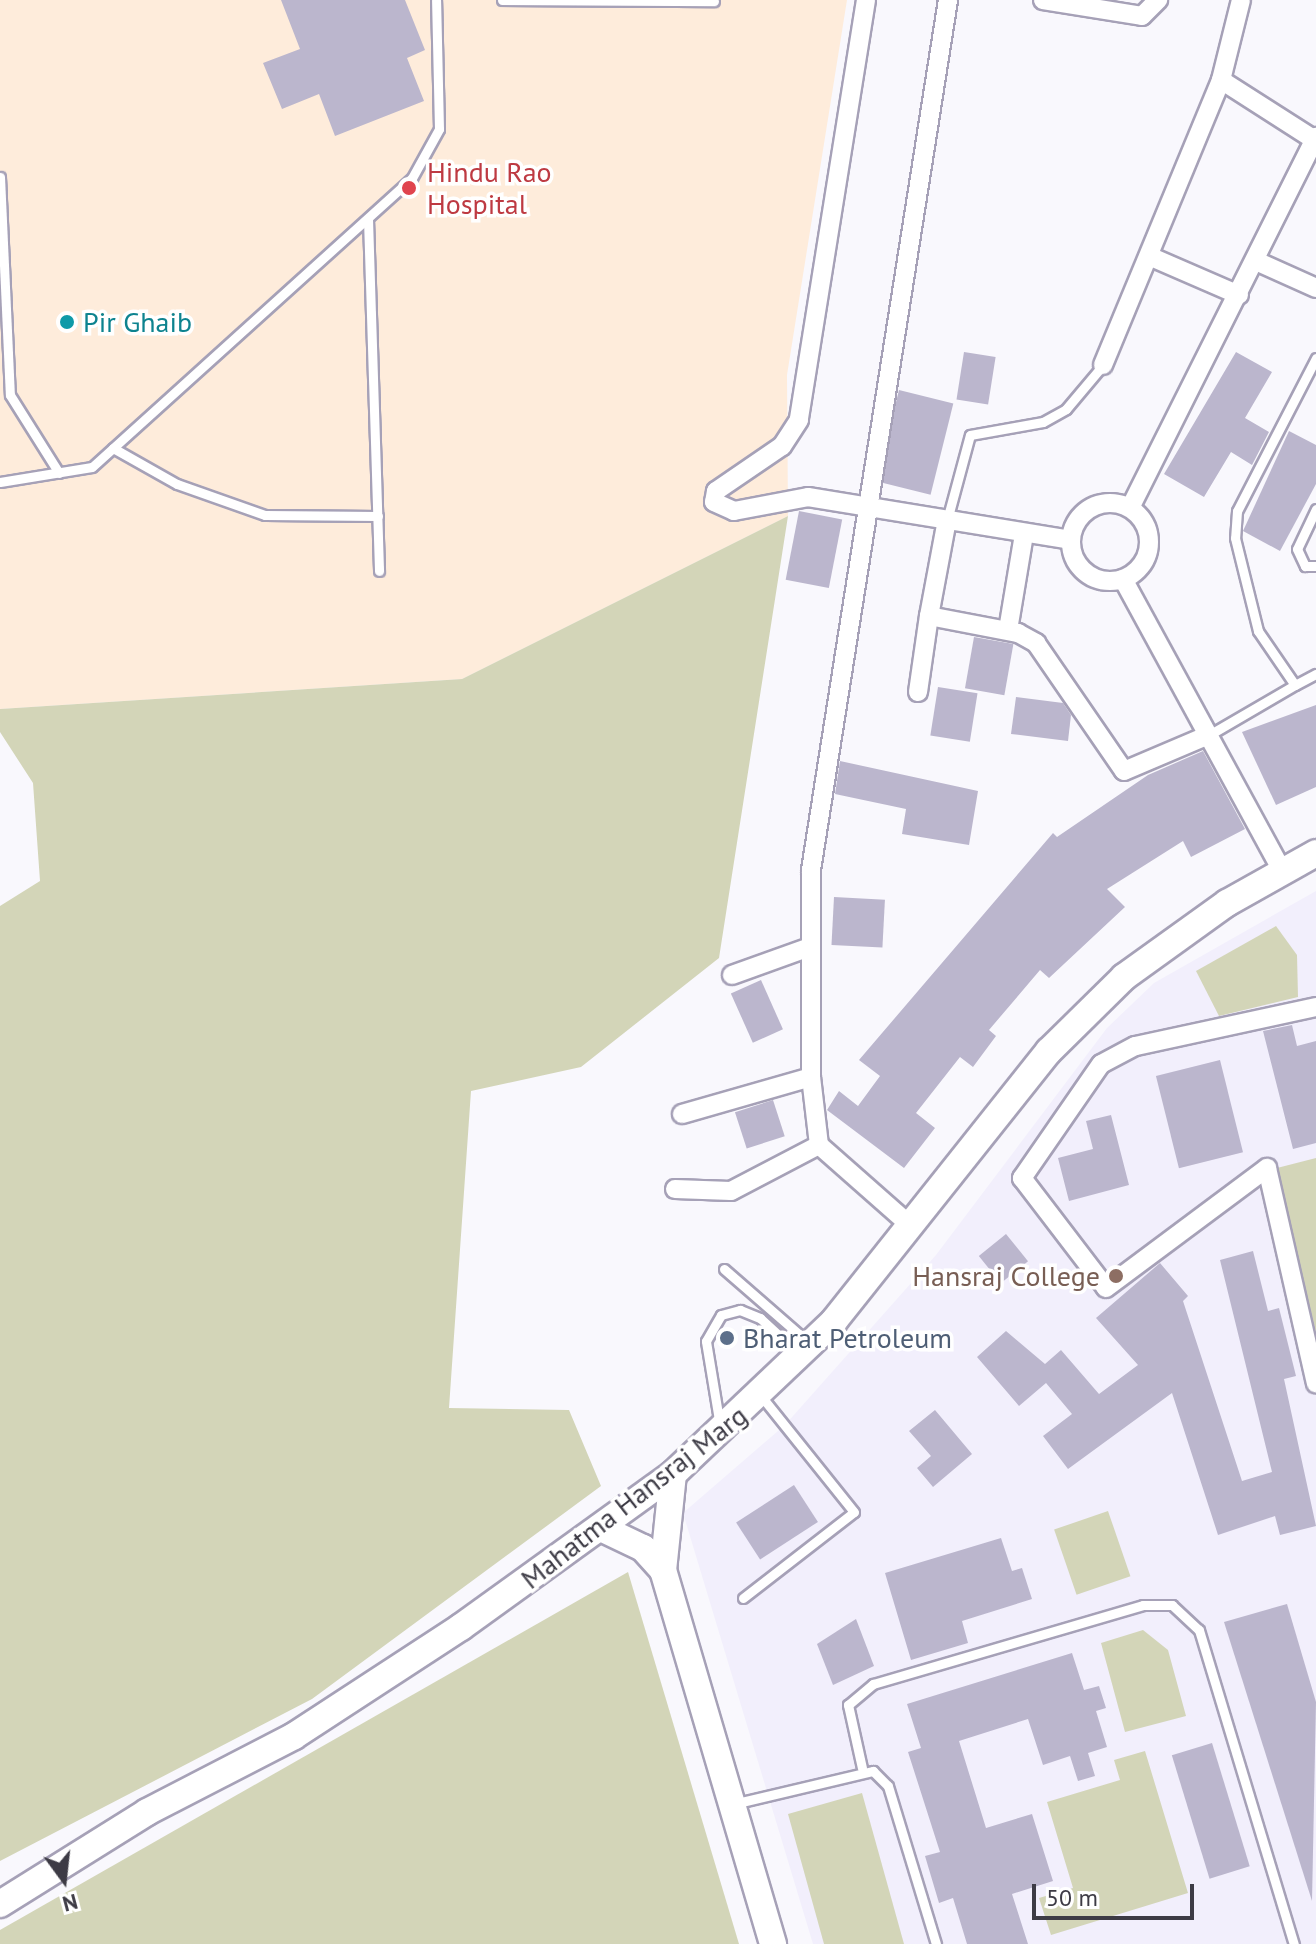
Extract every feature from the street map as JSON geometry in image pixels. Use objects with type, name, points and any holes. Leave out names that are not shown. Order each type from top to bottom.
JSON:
[{"type":"street","points":[[866,0],[799,420],[782,446],[714,496],[723,511],[808,497],[1070,540]]},
{"type":"street","points":[[911,1226],[819,1145],[811,1077],[807,948],[811,870],[948,0]]},
{"type":"street","points":[[1043,0],[1142,16],[1158,0]]},
{"type":"street","points":[[1103,365],[1221,80],[1241,0]]},
{"type":"street","points":[[1131,506],[1315,138],[1221,80]]},
{"type":"street","points":[[1149,256],[1239,295]]},
{"type":"street","points":[[1256,261],[1316,288]]},
{"type":"street","points":[[1096,505],[1131,506],[1150,543],[1137,571],[1123,579],[1108,582],[1080,569],[1070,540],[1073,525],[1096,505]]},
{"type":"street","points":[[918,692],[947,520]]},
{"type":"street","points":[[1008,630],[1024,534]]},
{"type":"street","points":[[1123,579],[1282,871]]},
{"type":"street","points":[[929,616],[1008,630],[1050,657],[1124,771],[1209,735]]},
{"type":"street","name":"Mahatma Hansraj Marg","points":[[0,1904],[147,1812],[294,1736],[601,1528],[673,1474],[762,1397],[806,1350],[911,1226],[1049,1051],[1124,977],[1282,871],[1316,853]]},
{"type":"street","points":[[732,975],[807,948]]},
{"type":"street","points":[[1316,1007],[1135,1046],[1101,1064],[1022,1178],[1106,1288],[1267,1168],[1316,1383]]},
{"type":"street","points":[[682,1114],[811,1077]]},
{"type":"street","points":[[675,1189],[731,1191],[819,1145]]},
{"type":"street","points":[[673,1474],[663,1570],[773,1944]]},
{"type":"street","points":[[601,1528],[643,1548],[663,1570]]},
{"type":"lane","points":[[0,482],[92,467],[412,178],[439,129],[436,0]]},
{"type":"lane","points":[[502,0],[714,1]]},
{"type":"lane","points":[[0,177],[10,395],[59,473]]},
{"type":"lane","points":[[368,219],[379,571]]},
{"type":"lane","points":[[1295,685],[1258,631],[1235,524],[1316,358]]},
{"type":"lane","points":[[947,520],[970,435],[1043,422],[1066,409],[1103,365]]},
{"type":"lane","points":[[113,448],[177,484],[265,515],[378,516]]},
{"type":"lane","points":[[1316,509],[1297,549],[1305,566],[1316,566]]},
{"type":"lane","points":[[1209,735],[1316,674]]},
{"type":"lane","points":[[724,1269],[806,1350]]},
{"type":"lane","points":[[721,1434],[706,1341],[721,1315],[740,1310],[760,1318],[806,1350]]},
{"type":"lane","points":[[743,1598],[854,1512],[762,1397]]},
{"type":"lane","points":[[936,1944],[888,1786],[862,1768],[848,1705],[873,1684],[1143,1605],[1172,1605],[1199,1630],[1294,1944]]},
{"type":"lane","points":[[733,1804],[862,1768]]},
{"type":"shaded area","name":"Hindu Rao Hospital","points":[[0,0],[847,0],[787,375],[788,516],[462,679],[0,709]]},
{"type":"shaded area","points":[[1316,891],[1316,1944],[813,1944],[683,1513],[785,1425],[936,1255],[1107,1028],[1154,983]]},
{"type":"green space","points":[[788,516],[719,958],[581,1067],[471,1091],[449,1408],[569,1410],[601,1486],[312,1699],[0,1861],[0,906],[40,881],[33,783],[0,732],[0,709],[462,679]]},
{"type":"green space","points":[[1276,926],[1297,955],[1298,997],[1219,1016],[1196,971]]},
{"type":"green space","points":[[1316,1158],[1316,1333],[1277,1168]]},
{"type":"green space","points":[[1108,1511],[1130,1576],[1077,1595],[1054,1530]]},
{"type":"green space","points":[[628,1572],[739,1944],[0,1944],[0,1930]]},
{"type":"green space","points":[[1143,1630],[1168,1650],[1186,1716],[1125,1732],[1101,1643]]},
{"type":"green space","points":[[1145,1751],[1188,1893],[1051,1935],[1039,1898],[1073,1888],[1047,1802],[1120,1780],[1114,1760]]},
{"type":"green space","points":[[862,1793],[904,1944],[824,1944],[788,1814]]},
{"type":"building","points":[[281,0],[405,0],[425,50],[407,58],[424,101],[335,136],[319,94],[282,109],[263,63],[300,49]]},
{"type":"building","points":[[964,352],[996,357],[988,404],[956,399]]},
{"type":"building","points":[[1236,352],[1272,372],[1245,418],[1269,432],[1252,465],[1231,452],[1204,497],[1164,474]]},
{"type":"building","points":[[899,390],[953,404],[931,495],[876,481]]},
{"type":"building","points":[[1289,431],[1316,445],[1316,484],[1280,551],[1243,531]]},
{"type":"building","points":[[799,511],[842,519],[829,588],[786,580]]},
{"type":"building","points":[[974,637],[1013,644],[1004,695],[965,688]]},
{"type":"building","points":[[938,687],[978,693],[970,742],[930,735]]},
{"type":"building","points":[[1016,697],[1063,703],[1071,715],[1068,741],[1011,734]]},
{"type":"building","points":[[1316,705],[1316,787],[1276,805],[1242,732]]},
{"type":"building","points":[[1203,751],[1245,829],[1191,857],[1183,841],[1107,889],[1125,907],[1049,978],[1040,970],[989,1030],[996,1036],[973,1067],[960,1057],[916,1113],[935,1128],[904,1168],[827,1110],[839,1091],[858,1106],[880,1076],[859,1060],[1053,833],[1057,837],[1148,775]]},
{"type":"building","points":[[840,761],[978,791],[969,845],[902,834],[906,809],[835,794]]},
{"type":"building","points":[[834,897],[885,900],[882,948],[831,945]]},
{"type":"building","points":[[761,980],[783,1029],[753,1043],[731,993]]},
{"type":"building","points":[[1292,1025],[1297,1046],[1316,1041],[1316,1143],[1293,1149],[1263,1031]]},
{"type":"building","points":[[1220,1060],[1243,1152],[1179,1168],[1156,1076]]},
{"type":"building","points":[[773,1100],[785,1136],[747,1149],[735,1112]]},
{"type":"building","points":[[1111,1115],[1129,1185],[1069,1201],[1058,1158],[1093,1149],[1086,1121]]},
{"type":"building","points":[[1006,1234],[1028,1261],[1001,1283],[979,1256]]},
{"type":"building","points":[[1253,1251],[1268,1311],[1279,1308],[1296,1376],[1284,1379],[1316,1526],[1280,1535],[1275,1516],[1218,1535],[1172,1393],[1068,1469],[1043,1436],[1072,1414],[1046,1383],[1019,1406],[977,1357],[1006,1331],[1045,1364],[1061,1350],[1099,1394],[1138,1365],[1096,1318],[1160,1263],[1188,1296],[1183,1301],[1242,1481],[1272,1472],[1220,1260]]},
{"type":"building","points":[[935,1410],[972,1454],[933,1487],[917,1468],[931,1456],[909,1431]]},
{"type":"building","points":[[794,1485],[818,1522],[760,1559],[736,1523]]},
{"type":"building","points":[[1001,1538],[1012,1571],[1022,1568],[1032,1599],[962,1621],[968,1643],[911,1660],[885,1573]]},
{"type":"building","points":[[1287,1604],[1316,1702],[1312,1901],[1224,1622]]},
{"type":"building","points":[[856,1619],[874,1666],[833,1685],[817,1644]]},
{"type":"building","points":[[1072,1653],[1084,1690],[1099,1686],[1106,1708],[1096,1711],[1107,1747],[1088,1753],[1095,1776],[1078,1781],[1070,1756],[1043,1765],[1028,1719],[959,1741],[986,1828],[1032,1814],[1053,1881],[1012,1894],[1028,1944],[967,1944],[953,1898],[939,1903],[925,1856],[940,1852],[908,1752],[921,1748],[907,1704]]},
{"type":"building","points":[[1212,1743],[1250,1866],[1210,1879],[1172,1755]]},
{"type":"place","name":"Hindu Rao Hospital","points":[[409,188]]},
{"type":"place","name":"Pir Ghaib","points":[[67,322]]},
{"type":"place","name":"Hansraj College","points":[[1116,1276]]},
{"type":"place","name":"Bharat Petroleum","points":[[727,1338]]}]
